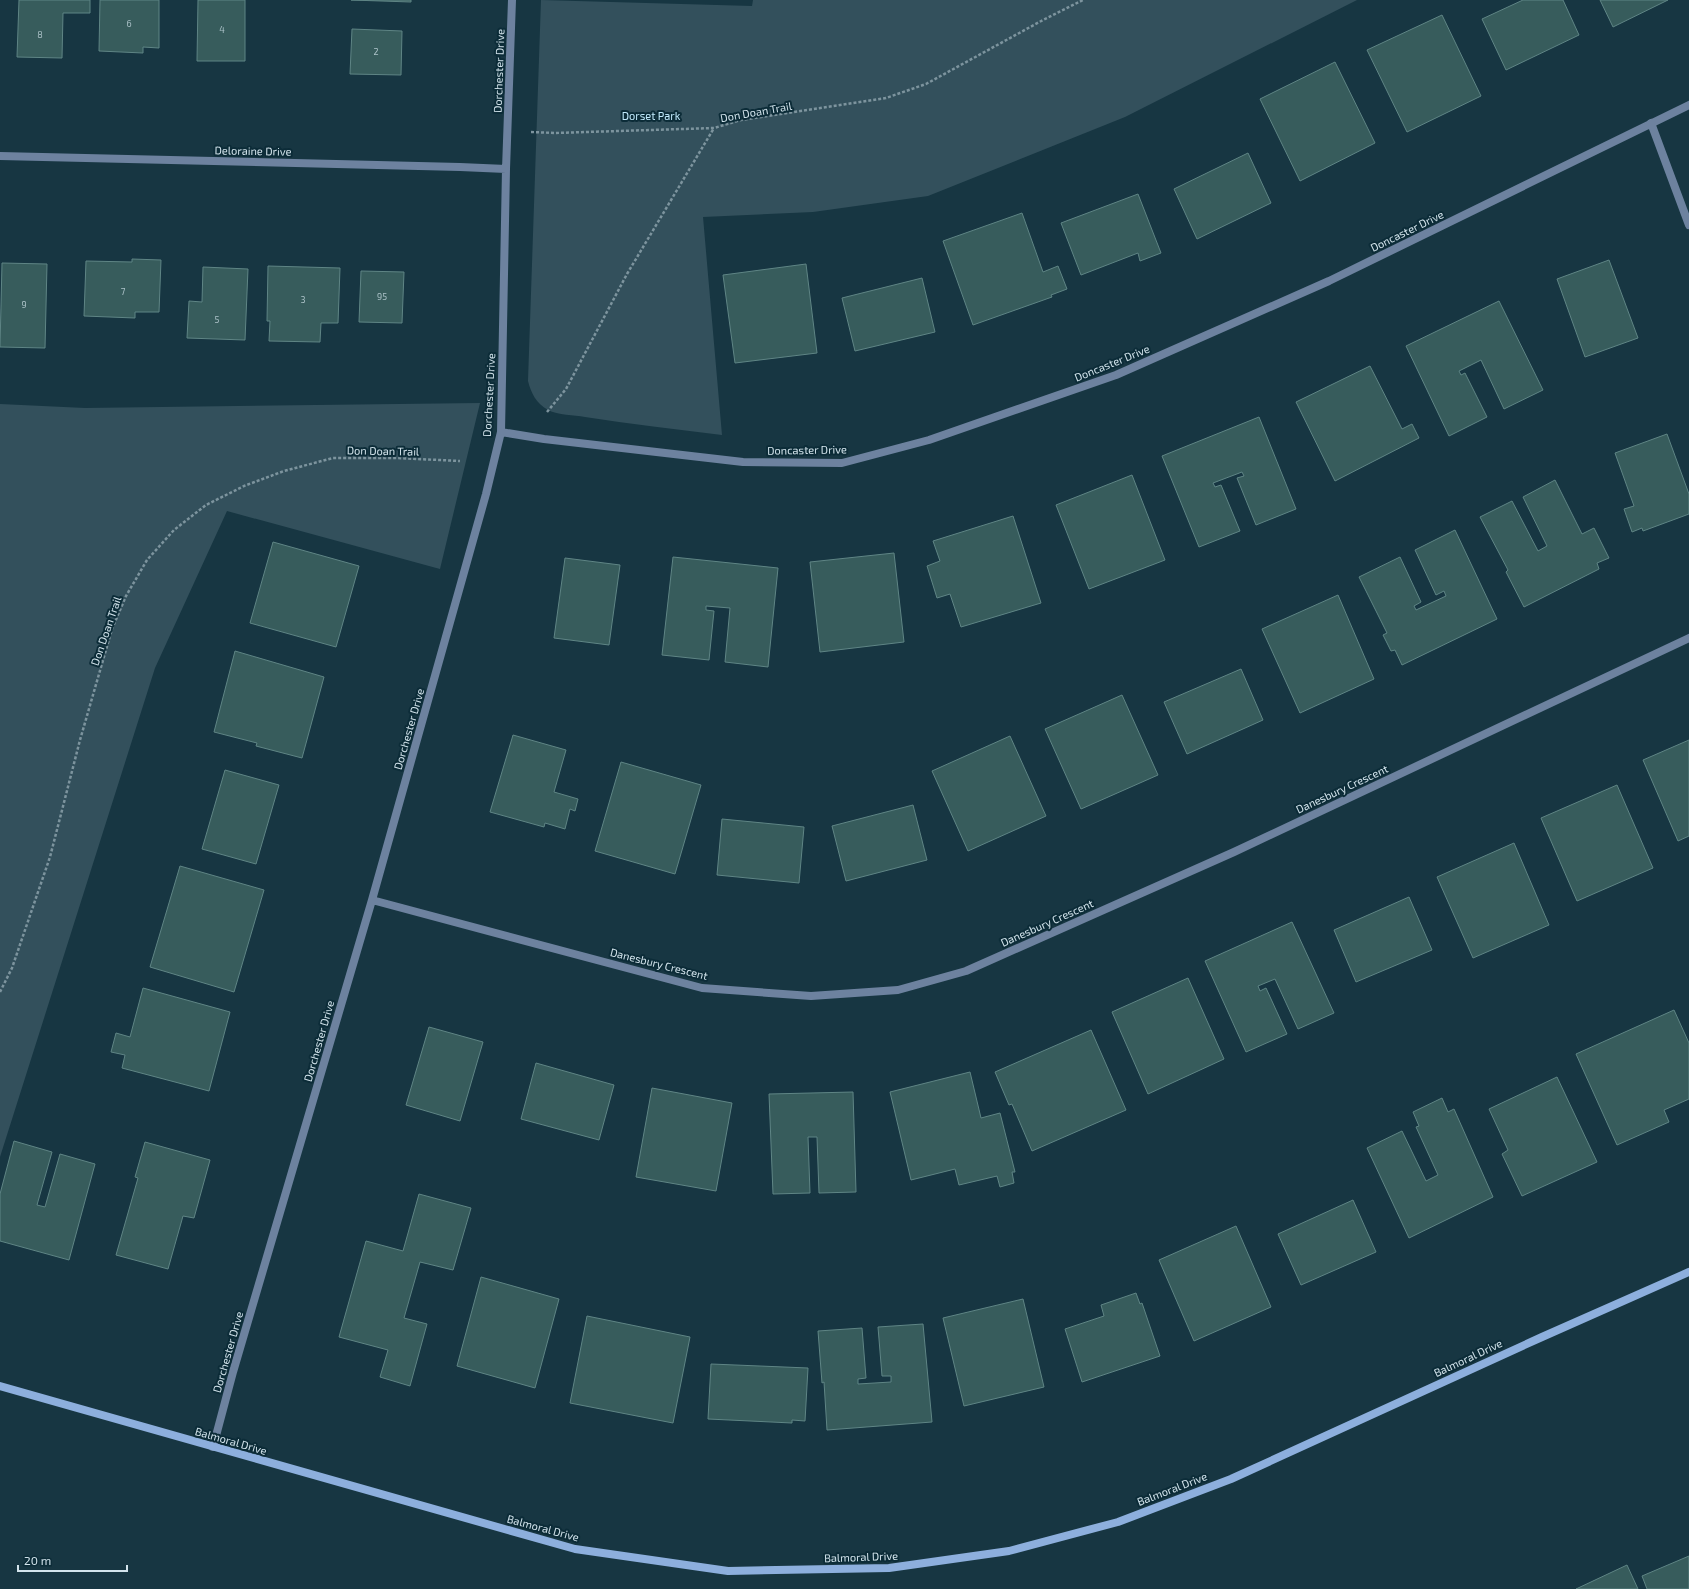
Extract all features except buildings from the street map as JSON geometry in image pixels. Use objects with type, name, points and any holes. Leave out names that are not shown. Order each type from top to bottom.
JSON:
[{"type":"street","name":"Dorchester Drive","points":[[213,1447],[372,900],[486,494],[501,432],[506,169],[512,0]]},
{"type":"street","name":"Doncaster Drive","points":[[501,432],[544,439],[742,462],[842,463],[886,452],[929,440],[1116,375],[1329,281],[1689,105]]},
{"type":"street","points":[[1651,123],[1689,225]]},
{"type":"street","name":"Deloraine Drive","points":[[0,156],[506,169]]},
{"type":"street","name":"Danesbury Crescent","points":[[372,900],[702,988],[811,996],[898,990],[966,971],[1212,862],[1689,638]]},
{"type":"street","name":"Balmoral Drive","points":[[0,1386],[575,1549],[728,1571],[889,1568],[1009,1551],[1118,1522],[1231,1479],[1542,1336],[1689,1272]]},
{"type":"path","name":"Don Doan Trail","points":[[547,412],[566,389],[627,274],[714,128],[741,120],[886,98],[926,84],[1083,0]]},
{"type":"path","points":[[508,131],[555,133],[714,128]]},
{"type":"path","name":"Don Doan Trail","points":[[0,992],[12,968],[50,857],[80,740],[112,629],[126,596],[147,560],[174,530],[206,505],[244,486],[284,471],[332,458],[397,458],[460,461]]},
{"type":"green space","name":"Dorset Park","points":[[541,0],[752,6],[753,0],[1357,0],[1125,117],[928,196],[813,212],[703,217],[722,435],[556,413],[548,410],[540,404],[531,390],[528,381]]},
{"type":"green space","points":[[480,403],[440,569],[227,511],[155,668],[0,1157],[0,404],[85,408]]}]
